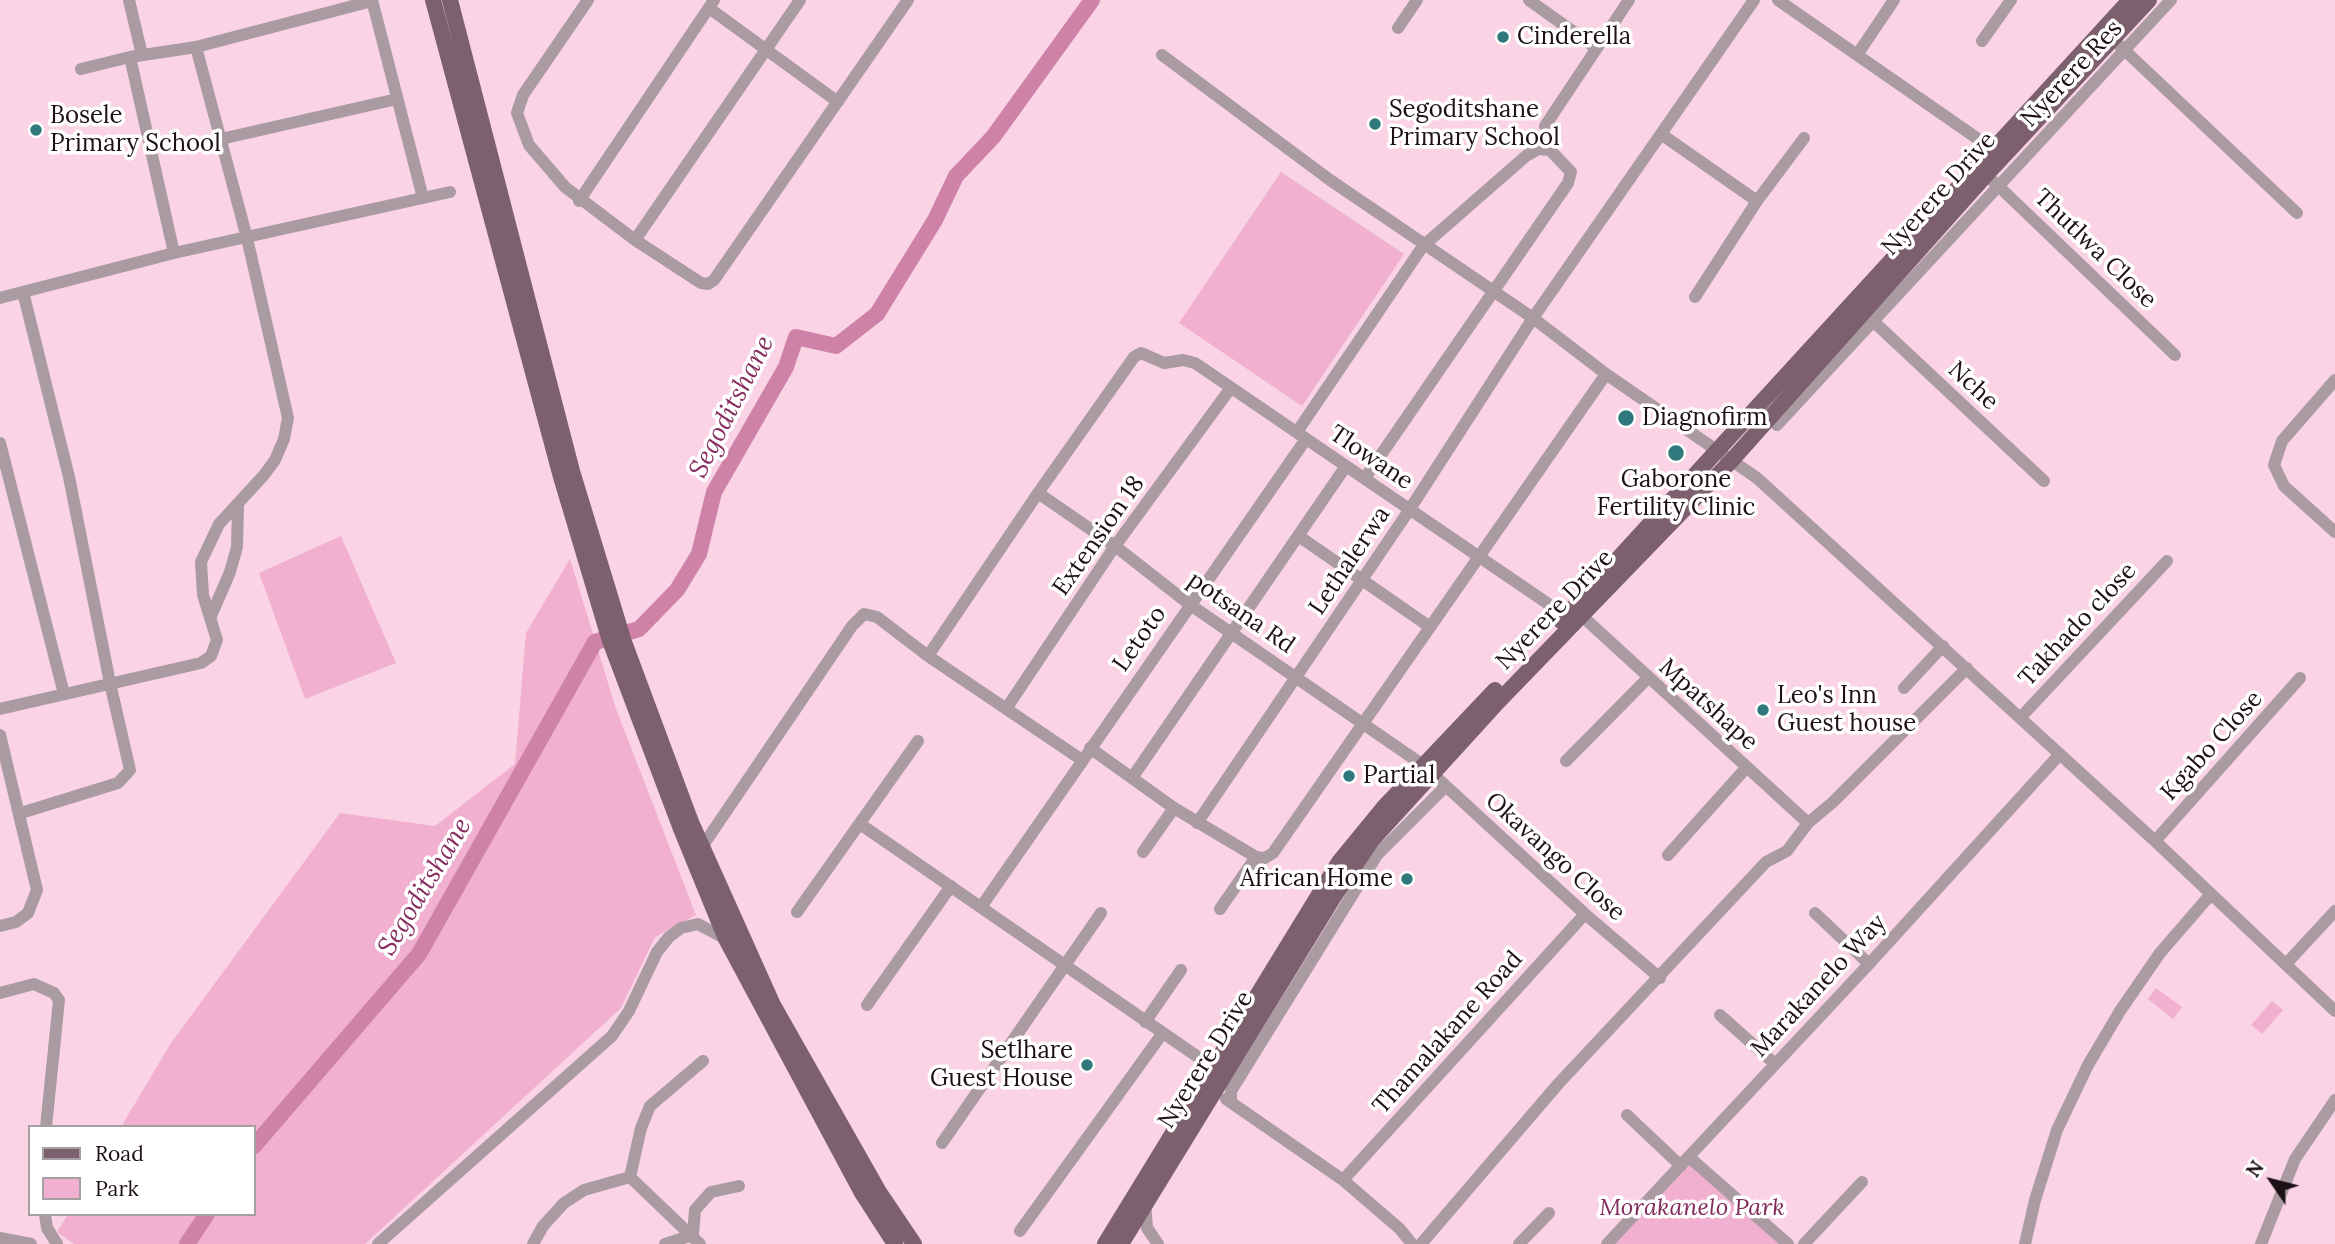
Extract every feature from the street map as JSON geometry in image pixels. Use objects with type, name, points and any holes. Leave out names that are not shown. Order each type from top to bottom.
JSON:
[{"type":"main road","points":[[433,0],[593,564],[681,830],[726,939],[862,1193],[895,1244]]},
{"type":"main road","points":[[450,0],[572,471],[593,564]]},
{"type":"main road","name":"Nyerere Drive","points":[[1574,616],[1717,448],[1991,148],[2113,40],[2130,0]]},
{"type":"main road","name":"Nyerere Drive","points":[[1105,1244],[1339,862],[1574,616],[1732,460],[1992,180],[2149,0]]},
{"type":"main road","points":[[617,641],[702,847],[774,1005],[872,1180],[914,1244]]},
{"type":"main road","name":"Nyerere Drive","points":[[1123,1240],[1354,866],[1428,769]]},
{"type":"street","points":[[129,0],[136,56],[174,253]]},
{"type":"street","points":[[81,69],[136,56],[196,47],[372,0],[423,198]]},
{"type":"street","points":[[588,0],[523,95],[517,113],[529,145],[579,201],[701,283],[708,284],[714,280],[908,0]]},
{"type":"street","points":[[635,240],[800,0]]},
{"type":"street","points":[[1398,28],[1417,0]]},
{"type":"street","points":[[1529,0],[1596,48]]},
{"type":"street","points":[[1545,126],[1629,0]]},
{"type":"street","name":"Lethalerwa","points":[[1198,823],[1410,509],[1533,318],[1754,0]]},
{"type":"street","points":[[1778,0],[1991,148]]},
{"type":"street","points":[[1857,55],[1894,0]]},
{"type":"street","points":[[1982,41],[2011,0]]},
{"type":"street","name":"Nyerere Res","points":[[2113,40],[2171,0]]},
{"type":"street","points":[[579,201],[711,4],[838,102]]},
{"type":"street","points":[[2113,40],[2297,213]]},
{"type":"street","points":[[0,709],[201,663],[216,648],[200,578],[201,562],[219,524],[275,460],[288,418],[247,238],[196,47]]},
{"type":"street","points":[[1162,55],[1423,246],[1533,318],[1606,374],[1757,478],[2155,841],[2335,1012]]},
{"type":"street","points":[[221,139],[397,99]]},
{"type":"street","points":[[1661,134],[1757,201]]},
{"type":"street","points":[[1695,297],[1757,201],[1804,138]]},
{"type":"street","name":"Letoto","points":[[981,907],[1302,436],[1423,246],[1526,156],[1538,149],[1550,150],[1566,166],[1571,176],[1491,290]]},
{"type":"street","points":[[1777,425],[1873,321],[1992,180]]},
{"type":"street","name":"Thutlwa Close","points":[[1992,180],[2175,355]]},
{"type":"street","points":[[0,298],[174,253],[450,192]]},
{"type":"street","points":[[1365,478],[1491,290]]},
{"type":"street","points":[[21,813],[118,783],[130,770],[69,477],[23,292]]},
{"type":"street","name":"Nche","points":[[1873,321],[2044,481]]},
{"type":"street","name":"Tlowane","points":[[1038,493],[1134,357],[1147,353],[1164,363],[1195,363],[1480,557],[1574,616]]},
{"type":"street","points":[[1090,748],[1174,808],[1256,857],[1265,858],[1273,853],[1606,374]]},
{"type":"street","points":[[2335,380],[2282,441],[2274,465],[2284,486],[2335,532]]},
{"type":"street","name":"Extension 18","points":[[1006,709],[1115,546],[1230,389]]},
{"type":"street","points":[[0,443],[64,694]]},
{"type":"street","points":[[1132,778],[1300,537],[1346,466]]},
{"type":"street","points":[[928,656],[1038,493]]},
{"type":"street","name":"potsana Rd","points":[[1038,493],[1115,546],[1189,604],[1364,722],[1428,769]]},
{"type":"street","points":[[211,617],[230,572],[237,547],[238,505]]},
{"type":"street","points":[[1300,537],[1430,627]]},
{"type":"street","name":"Takhado close","points":[[2020,718],[2167,561]]},
{"type":"street","points":[[702,847],[859,617],[864,614],[877,617],[928,656],[1082,760]]},
{"type":"street","name":"Mpatshape","points":[[1574,616],[1808,823]]},
{"type":"street","points":[[1904,688],[1943,646]]},
{"type":"street","points":[[1421,1244],[1517,1131],[1766,862],[1787,851],[1808,823],[1833,802],[1966,668]]},
{"type":"street","name":"Kgabo Close","points":[[2155,841],[2300,678]]},
{"type":"street","points":[[1566,761],[1647,679]]},
{"type":"street","points":[[0,734],[21,813],[37,890],[28,912],[16,922],[0,926]]},
{"type":"street","points":[[797,912],[918,741]]},
{"type":"street","name":"Marakanelo Way","points":[[1606,1244],[1869,964],[2060,754]]},
{"type":"street","points":[[1668,855],[1746,768]]},
{"type":"street","name":"Okavango Close","points":[[1428,769],[1585,914],[1660,978]]},
{"type":"street","points":[[1231,1102],[1231,1091],[1377,855],[1446,786]]},
{"type":"street","points":[[1143,852],[1174,808]]},
{"type":"street","points":[[859,824],[1214,1068]]},
{"type":"street","points":[[1220,909],[1256,857]]},
{"type":"street","points":[[867,1005],[951,886]]},
{"type":"street","points":[[2025,1244],[2035,1200],[2057,1130],[2088,1065],[2120,1011],[2160,953],[2211,894]]},
{"type":"street","points":[[2286,964],[2335,911]]},
{"type":"street","points":[[942,1143],[1101,913]]},
{"type":"street","points":[[1815,913],[1869,964]]},
{"type":"street","name":"Thamalakane Road","points":[[1343,1180],[1585,914]]},
{"type":"street","points":[[378,1244],[612,1036],[629,1011],[657,953],[669,937],[681,928],[698,924],[726,939]]},
{"type":"street","points":[[1145,1022],[1181,970]]},
{"type":"street","points":[[0,993],[34,984],[54,993],[59,1000],[46,1125]]},
{"type":"street","points":[[1720,1015],[1775,1065]]},
{"type":"street","points":[[1020,1230],[1162,1034]]},
{"type":"street","points":[[630,1177],[641,1128],[650,1105],[703,1061]]},
{"type":"street","points":[[1214,1091],[1343,1180],[1400,1229],[1412,1244]]},
{"type":"street","points":[[2261,1244],[2295,1159],[2335,1100]]},
{"type":"street","points":[[1627,1115],[1788,1244]]},
{"type":"street","points":[[630,1177],[697,1239]]},
{"type":"street","points":[[533,1244],[543,1226],[564,1203],[584,1190],[630,1177]]},
{"type":"street","points":[[1804,1244],[1862,1182]]},
{"type":"street","points":[[697,1239],[695,1210],[701,1202],[711,1192],[739,1186]]},
{"type":"street","points":[[1145,1203],[1147,1228],[1156,1242]]},
{"type":"street","points":[[1519,1244],[1549,1213]]},
{"type":"street","points":[[45,1216],[47,1228],[57,1244]]},
{"type":"street","points":[[0,1238],[30,1244]]},
{"type":"street","points":[[666,1244],[697,1239]]},
{"type":"street","points":[[1123,1240],[1156,1242]]},
{"type":"green space","points":[[1281,172],[1404,254],[1302,406],[1179,323]]},
{"type":"green space","points":[[341,536],[396,663],[305,699],[259,573]]},
{"type":"green space","points":[[570,559],[616,709],[696,915],[655,937],[621,1008],[365,1244],[74,1244],[57,1232],[67,1216],[256,1216],[256,1125],[122,1125],[171,1043],[340,813],[435,826],[515,764],[526,633]]},
{"type":"green space","points":[[2156,988],[2182,1007],[2173,1019],[2148,999]]},
{"type":"green space","points":[[2272,1001],[2283,1010],[2262,1034],[2251,1025]]},
{"type":"green space","name":"Morakanelo Park","points":[[1689,1157],[1785,1244],[1608,1244]]},
{"type":"waterway","name":"Segoditshane","points":[[256,1144],[419,954],[595,642],[639,629],[677,590],[699,554],[714,492],[786,367],[796,337],[836,346],[877,314],[935,220],[956,176],[993,137],[1092,0]]},
{"type":"waterway","name":"Segoditshane","points":[[187,1244],[206,1216]]},
{"type":"place","name":"Cinderella","points":[[1503,37]]},
{"type":"place","name":"Segoditshane Primary School","points":[[1375,124]]},
{"type":"place","name":"Bosele Primary School","points":[[36,130]]},
{"type":"place","name":"Diagnofirm","points":[[1626,418]]},
{"type":"place","name":"Gaborone Fertility Clinic","points":[[1676,453]]},
{"type":"place","name":"Leo's Inn Guest house","points":[[1763,710]]},
{"type":"place","name":"Partial","points":[[1349,776]]},
{"type":"place","name":"African Home","points":[[1407,879]]},
{"type":"place","name":"Setlhare Guest House","points":[[1087,1065]]}]
